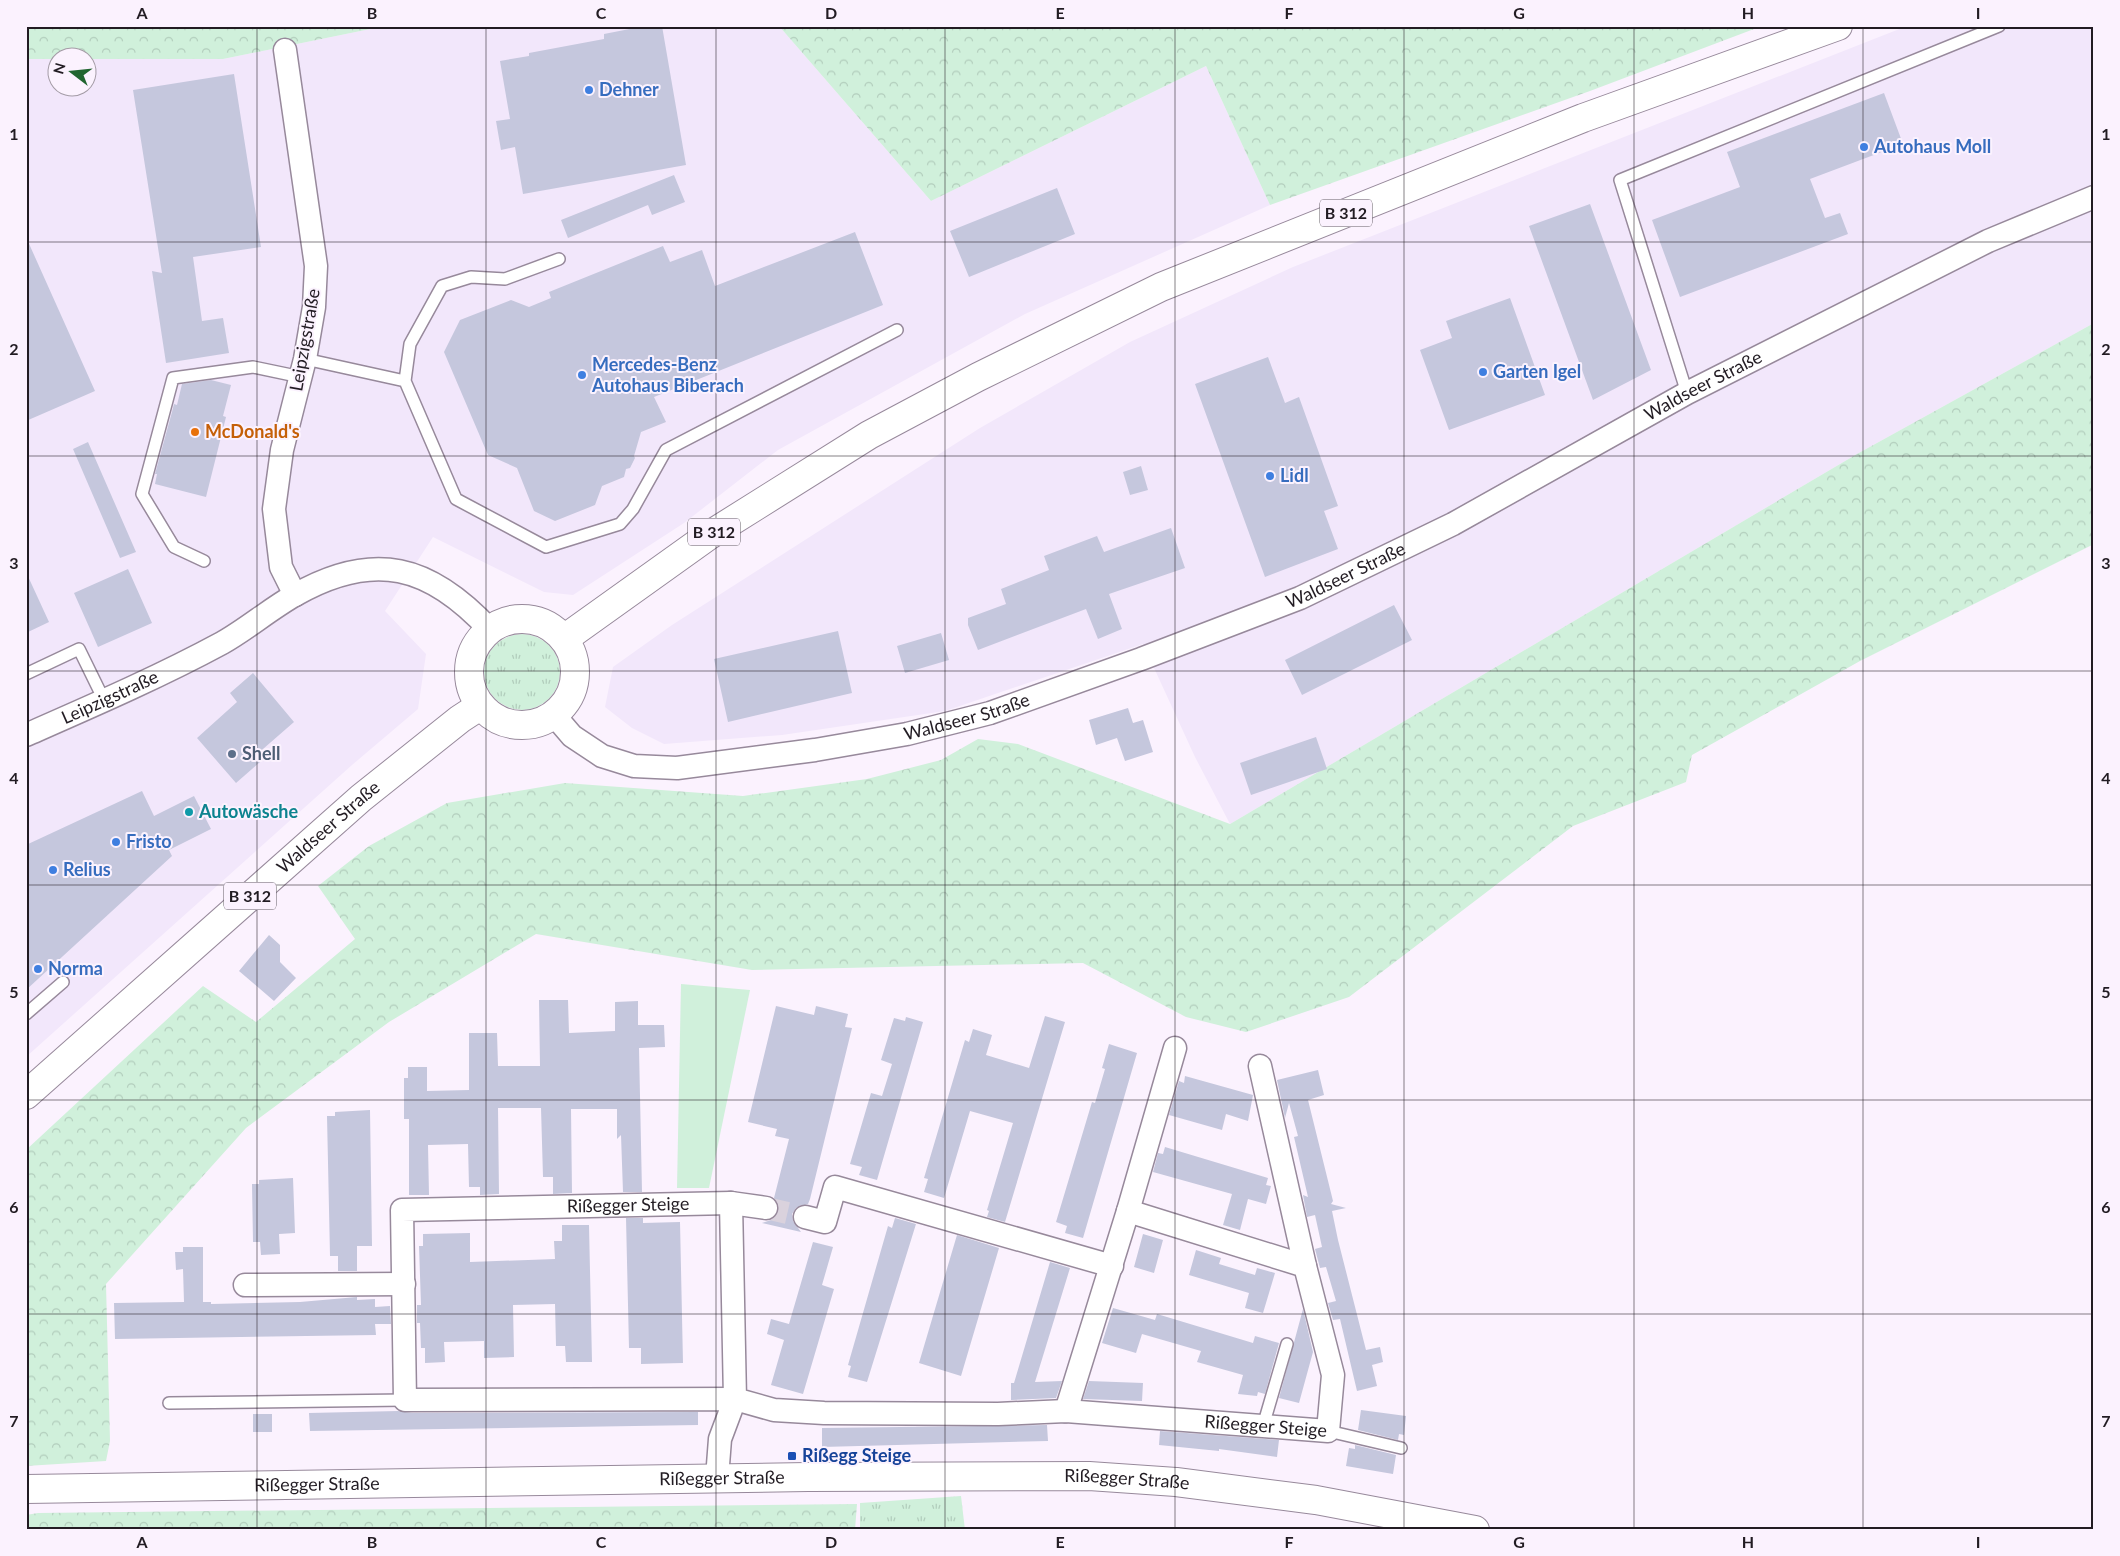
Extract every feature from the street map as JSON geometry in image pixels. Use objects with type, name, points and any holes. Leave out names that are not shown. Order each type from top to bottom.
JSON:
[{"type":"main road","name":"B 312","points":[[564,639],[708,536],[870,435],[978,377],[1162,287],[1583,118],[1838,26]]},
{"type":"main road","points":[[526,618],[543,622],[558,632],[564,639],[569,646],[575,663],[576,680],[570,697],[554,715],[544,721],[527,726],[510,725],[493,718],[480,706],[472,690],[469,673],[471,655],[479,640],[490,630],[508,620],[526,618]]},
{"type":"main road","name":"Waldseer Straße","points":[[26,1095],[361,798],[460,719],[480,706]]},
{"type":"main road","name":"Rißegger Straße","points":[[26,1489],[717,1478],[1099,1476],[1176,1482],[1307,1498],[1475,1530]]},
{"type":"street","name":"Leipzigstraße","points":[[285,50],[316,266],[314,307],[303,368],[282,450],[274,509],[282,567],[295,595]]},
{"type":"street","name":"Waldseer Straße","points":[[554,715],[572,736],[602,756],[634,766],[677,768],[824,748],[907,734],[990,713],[1141,659],[1300,598],[1453,524],[1687,393],[1988,241],[2094,197]]},
{"type":"street","name":"Leipzigstraße","points":[[26,735],[104,700],[223,642],[295,595],[336,575],[381,568],[404,571],[428,579],[470,608],[490,630]]},
{"type":"street","points":[[1066,1411],[1112,1266],[1175,1048]]},
{"type":"street","name":"Rißegger Steige","points":[[731,1203],[402,1210],[406,1400],[735,1399],[774,1410],[824,1413],[998,1414],[1066,1411],[1328,1431],[1333,1375],[1305,1266],[1260,1066]]},
{"type":"street","points":[[805,1217],[824,1222],[835,1187],[1112,1266]]},
{"type":"street","points":[[717,1478],[720,1439],[735,1399],[731,1203],[766,1208]]},
{"type":"street","points":[[1128,1211],[1305,1266]]},
{"type":"street","points":[[245,1285],[404,1284]]},
{"type":"lane","points":[[1687,393],[1620,180],[1999,26]]},
{"type":"lane","points":[[559,259],[505,279],[471,277],[442,286],[410,344],[405,381],[456,499],[546,547],[620,524],[633,509],[666,450],[897,330]]},
{"type":"lane","points":[[204,561],[174,547],[142,494],[173,378],[252,367],[303,368],[405,381]]},
{"type":"lane","points":[[26,674],[79,649],[104,700]]},
{"type":"lane","points":[[26,1014],[63,982]]},
{"type":"lane","points":[[1263,1426],[1287,1344]]},
{"type":"lane","points":[[169,1403],[406,1400]]},
{"type":"lane","points":[[1328,1431],[1401,1448]]},
{"type":"shaded area","points":[[385,26],[779,26],[931,201],[1206,66],[1270,205],[1025,314],[778,450],[684,523],[573,595],[544,592],[433,537],[385,611],[426,654],[418,709],[352,765],[26,1057],[26,59],[48,59],[48,98],[98,98],[98,59],[223,59]]},
{"type":"shaded area","points":[[1907,26],[2094,26],[2094,323],[1857,454],[1230,824],[1195,757],[1143,644],[945,711],[782,735],[664,744],[632,728],[605,707],[613,667],[672,625],[980,428],[1130,342],[1293,267]]},
{"type":"green space","points":[[26,26],[385,26],[223,59],[98,59],[98,48],[48,48],[48,59],[26,59]]},
{"type":"green space","points":[[779,26],[1762,26],[1590,91],[1270,205],[1206,66],[931,201]]},
{"type":"green space","points":[[2094,323],[2094,544],[1860,661],[1692,755],[1686,782],[1573,826],[1349,997],[1246,1032],[1186,1017],[1083,963],[752,970],[536,934],[389,1022],[246,1128],[106,1284],[110,1441],[106,1461],[26,1466],[26,1150],[203,986],[256,1022],[355,939],[318,886],[369,846],[447,803],[565,783],[743,796],[867,779],[941,760],[978,739],[1018,744],[1230,824],[1857,454]]},
{"type":"green space","points":[[522,634],[537,637],[549,645],[557,657],[560,672],[557,687],[549,699],[537,707],[522,710],[507,707],[495,699],[487,687],[484,672],[487,657],[495,645],[507,637]]},
{"type":"green space","points":[[681,984],[750,990],[709,1188],[677,1188]]},
{"type":"green space","points":[[961,1496],[965,1530],[860,1530],[860,1503]]},
{"type":"green space","points":[[857,1504],[855,1530],[26,1530],[26,1515],[38,1513]]},
{"type":"building","name":"Dehner","points":[[645,26],[662,26],[686,165],[523,194],[515,147],[501,150],[496,121],[510,119],[500,61],[529,56],[529,53],[604,39],[604,34]]},
{"type":"building","points":[[234,74],[261,247],[193,257],[202,321],[223,318],[229,353],[166,363],[152,271],[162,273],[133,90]]},
{"type":"building","points":[[1884,93],[1903,144],[1810,179],[1825,218],[1840,213],[1848,234],[1680,297],[1652,220],[1740,187],[1727,152]]},
{"type":"building","points":[[674,175],[685,202],[652,215],[648,205],[568,238],[561,220]]},
{"type":"building","points":[[1057,188],[1075,234],[969,277],[950,231]]},
{"type":"building","points":[[1590,204],[1651,370],[1593,400],[1529,226]]},
{"type":"building","name":"Mercedes-Benz Autohaus Biberach","points":[[855,232],[883,305],[654,397],[666,422],[641,432],[635,458],[630,468],[626,469],[624,477],[602,486],[595,505],[555,521],[534,511],[517,468],[488,455],[444,352],[460,320],[511,300],[529,307],[551,298],[549,292],[663,246],[670,262],[702,250],[715,286]]},
{"type":"building","points":[[26,237],[95,391],[26,421]]},
{"type":"building","name":"Garten Igel","points":[[1510,298],[1545,395],[1449,430],[1420,350],[1452,338],[1446,321]]},
{"type":"building","name":"Lidl","points":[[1268,357],[1285,403],[1299,397],[1338,506],[1324,511],[1338,549],[1265,577],[1195,384]]},
{"type":"building","name":"McDonald's","points":[[211,380],[231,385],[223,416],[226,417],[206,497],[155,484],[157,474],[155,474],[174,404],[177,405],[182,384]]},
{"type":"building","points":[[88,442],[136,552],[120,558],[73,449]]},
{"type":"building","points":[[1141,466],[1148,490],[1130,495],[1123,472]]},
{"type":"building","points":[[1171,528],[1185,568],[1109,594],[1122,629],[1098,639],[1086,609],[978,650],[968,625],[968,618],[1006,604],[1001,589],[1049,570],[1044,556],[1097,536],[1104,552]]},
{"type":"building","points":[[128,569],[152,623],[98,647],[74,593]]},
{"type":"building","points":[[26,572],[49,622],[26,633]]},
{"type":"building","points":[[1394,605],[1412,640],[1302,695],[1285,660]]},
{"type":"building","points":[[838,631],[852,693],[728,722],[714,659]]},
{"type":"building","points":[[941,633],[949,660],[905,673],[897,646]]},
{"type":"building","points":[[253,673],[294,722],[255,756],[260,762],[236,783],[197,738],[237,702],[230,693]]},
{"type":"building","points":[[1128,708],[1133,723],[1143,720],[1153,752],[1125,761],[1117,738],[1096,745],[1089,720]]},
{"type":"building","points":[[1316,737],[1327,769],[1251,795],[1240,763]]},
{"type":"building","points":[[142,791],[154,816],[194,796],[211,829],[169,850],[172,856],[26,990],[26,845]]},
{"type":"building","points":[[269,935],[280,945],[280,962],[296,978],[274,1001],[239,971]]},
{"type":"building","points":[[539,1000],[568,1000],[569,1033],[615,1031],[615,1002],[638,1001],[638,1025],[664,1025],[665,1047],[639,1048],[642,1192],[623,1192],[621,1135],[617,1139],[617,1109],[571,1109],[572,1193],[553,1194],[553,1177],[543,1177],[541,1108],[498,1108],[499,1194],[480,1195],[480,1187],[469,1187],[468,1144],[428,1145],[429,1195],[409,1195],[409,1119],[404,1119],[404,1078],[408,1078],[408,1067],[427,1067],[427,1091],[469,1090],[469,1033],[497,1033],[498,1066],[540,1066]]},
{"type":"building","points":[[776,1006],[814,1015],[816,1006],[848,1014],[845,1027],[852,1028],[810,1199],[808,1204],[796,1208],[792,1214],[793,1221],[801,1232],[762,1223],[771,1220],[779,1210],[774,1198],[789,1139],[775,1136],[777,1129],[748,1122]]},
{"type":"building","points":[[1045,1016],[1065,1022],[1005,1222],[987,1217],[989,1211],[987,1210],[1013,1123],[970,1111],[944,1198],[924,1192],[928,1179],[924,1178],[965,1040],[969,1042],[973,1029],[992,1035],[986,1055],[1029,1068]]},
{"type":"building","points":[[906,1017],[923,1022],[877,1180],[859,1175],[862,1167],[850,1164],[871,1093],[882,1096],[892,1064],[881,1060],[894,1018],[905,1021]]},
{"type":"building","points":[[1109,1044],[1137,1053],[1083,1238],[1065,1233],[1067,1226],[1056,1222],[1092,1102],[1095,1103],[1105,1069],[1102,1068]]},
{"type":"building","points":[[1318,1070],[1324,1095],[1308,1100],[1333,1201],[1331,1204],[1346,1208],[1332,1211],[1338,1240],[1366,1350],[1380,1347],[1383,1362],[1372,1365],[1377,1386],[1357,1391],[1340,1319],[1333,1320],[1328,1303],[1336,1301],[1326,1267],[1320,1268],[1315,1249],[1322,1247],[1315,1215],[1307,1217],[1303,1195],[1308,1197],[1294,1137],[1298,1136],[1289,1103],[1285,1118],[1277,1080]]},
{"type":"building","points":[[1185,1076],[1253,1095],[1248,1121],[1226,1114],[1222,1130],[1169,1115],[1179,1081],[1184,1083]]},
{"type":"building","points":[[370,1110],[372,1246],[357,1246],[357,1271],[338,1271],[338,1256],[330,1256],[327,1116],[335,1116],[335,1112]]},
{"type":"building","points":[[1165,1147],[1268,1178],[1266,1185],[1271,1186],[1266,1204],[1248,1199],[1240,1230],[1223,1225],[1232,1194],[1153,1172],[1158,1153],[1163,1154]]},
{"type":"building","points":[[293,1178],[295,1233],[279,1234],[280,1254],[261,1255],[260,1242],[253,1242],[252,1184],[259,1184],[259,1180]]},
{"type":"building","points":[[626,1218],[643,1218],[643,1223],[680,1222],[683,1363],[641,1364],[641,1348],[629,1348]]},
{"type":"building","points":[[895,1218],[916,1224],[867,1382],[848,1377],[851,1366],[848,1365],[888,1226],[892,1228]]},
{"type":"building","points":[[562,1225],[589,1225],[592,1362],[566,1362],[565,1346],[556,1346],[555,1304],[513,1305],[514,1357],[484,1358],[484,1341],[444,1342],[445,1362],[425,1363],[425,1348],[421,1348],[420,1323],[417,1323],[417,1305],[421,1305],[419,1246],[423,1246],[423,1234],[470,1233],[470,1262],[555,1259],[554,1241],[562,1241]]},
{"type":"building","points":[[1143,1234],[1163,1240],[1154,1273],[1134,1267]]},
{"type":"building","points":[[957,1235],[999,1248],[961,1376],[919,1363]]},
{"type":"building","points":[[813,1242],[833,1247],[822,1285],[834,1289],[803,1394],[771,1385],[784,1340],[767,1334],[771,1319],[789,1324]]},
{"type":"building","points":[[183,1247],[203,1247],[203,1302],[211,1302],[211,1304],[300,1302],[357,1297],[357,1300],[375,1299],[375,1307],[390,1306],[391,1324],[375,1324],[376,1335],[115,1339],[114,1303],[184,1302],[183,1269],[176,1270],[175,1252],[183,1252]]},
{"type":"building","points":[[1196,1250],[1221,1258],[1219,1264],[1255,1275],[1257,1268],[1275,1273],[1263,1313],[1245,1308],[1249,1293],[1189,1275]]},
{"type":"building","points":[[1050,1262],[1070,1268],[1035,1382],[1062,1381],[1056,1398],[1011,1400],[1011,1383],[1014,1383]]},
{"type":"building","points":[[1113,1308],[1155,1320],[1157,1314],[1253,1343],[1255,1336],[1279,1343],[1265,1394],[1258,1392],[1257,1396],[1238,1394],[1243,1375],[1197,1362],[1201,1351],[1142,1334],[1136,1353],[1102,1343]]},
{"type":"building","points":[[1303,1309],[1313,1352],[1299,1403],[1279,1398]]},
{"type":"building","points":[[1089,1381],[1143,1383],[1142,1401],[1083,1399]]},
{"type":"building","points":[[1361,1410],[1406,1416],[1404,1435],[1399,1434],[1398,1440],[1358,1430]]},
{"type":"building","points":[[398,1411],[412,1413],[698,1412],[698,1425],[310,1431],[309,1413]]},
{"type":"building","points":[[253,1414],[272,1414],[272,1432],[253,1432]]},
{"type":"building","points":[[1047,1425],[1048,1441],[822,1447],[822,1428]]},
{"type":"building","points":[[1160,1431],[1279,1440],[1277,1457],[1219,1449],[1219,1451],[1159,1445]]},
{"type":"building","points":[[1355,1445],[1396,1455],[1393,1474],[1346,1466],[1349,1448],[1355,1449]]},
{"type":"tunnel","points":[[766,1208],[805,1217]]},
{"type":"place","name":"Dehner","points":[[589,90]]},
{"type":"place","name":"Autohaus Moll","points":[[1864,147]]},
{"type":"place","name":"Garten Igel","points":[[1483,372]]},
{"type":"place","name":"Mercedes-Benz Autohaus Biberach","points":[[582,375]]},
{"type":"place","name":"McDonald's","points":[[195,432]]},
{"type":"place","name":"Lidl","points":[[1270,476]]},
{"type":"place","name":"Shell","points":[[232,754]]},
{"type":"place","name":"Autowäsche","points":[[189,812]]},
{"type":"place","name":"Fristo","points":[[116,842]]},
{"type":"place","name":"Relius","points":[[53,870]]},
{"type":"place","name":"Norma","points":[[38,969]]},
{"type":"place","name":"Rißegg Steige","points":[[792,1456]]}]
